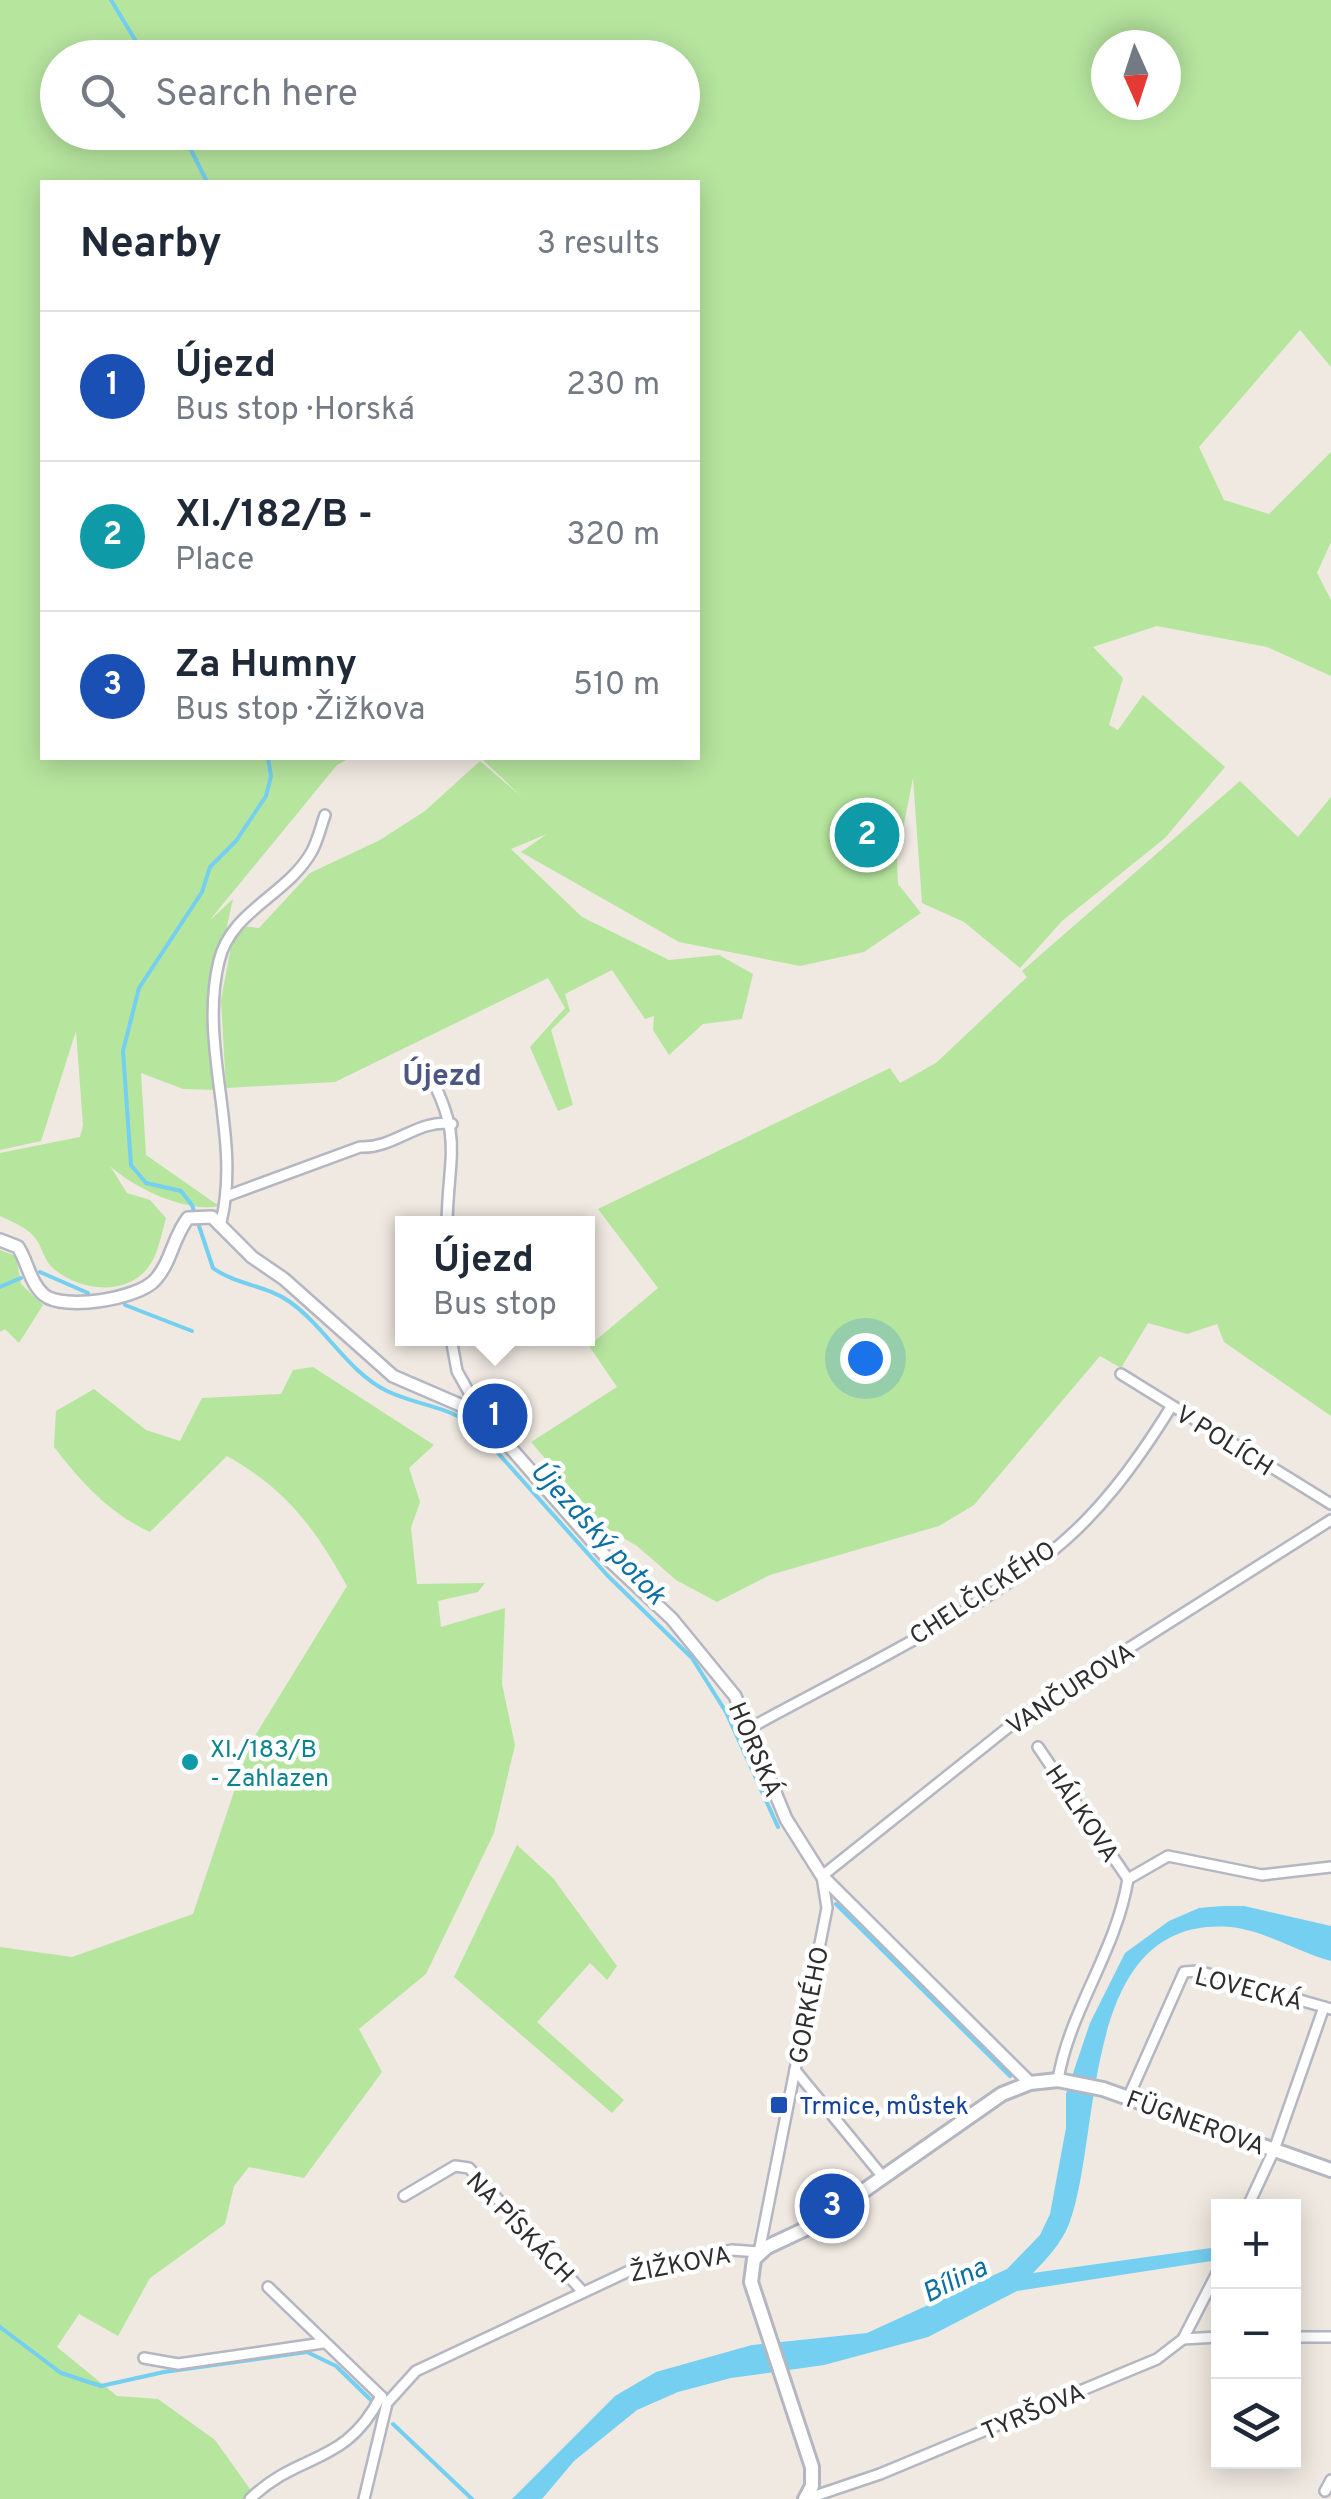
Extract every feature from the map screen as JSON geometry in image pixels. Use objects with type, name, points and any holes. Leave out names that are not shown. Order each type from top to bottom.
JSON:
[{"type":"main road","name":"ŽIŽKOVA","points":[[759,2252],[798,2235],[1002,2094],[1030,2083],[1063,2081]]},
{"type":"main road","name":"FÜGNEROVA","points":[[1063,2081],[1102,2089],[1331,2170]]},
{"type":"main road","points":[[759,2252],[750,2275],[812,2468],[808,2498]]},
{"type":"street","points":[[221,1222],[227,1196],[227,1122],[214,1011],[218,964],[230,932],[311,853],[325,815]]},
{"type":"street","points":[[428,1072],[452,1124],[454,1149],[448,1216]]},
{"type":"street","points":[[227,1196],[360,1147],[380,1148],[436,1121],[452,1124]]},
{"type":"street","points":[[0,1240],[18,1247],[33,1282],[54,1301],[98,1300],[144,1291],[159,1277],[177,1232],[188,1218],[203,1215],[221,1222],[252,1257],[284,1279],[394,1376],[480,1414]]},
{"type":"street","points":[[452,1346],[457,1370],[480,1414]]},
{"type":"street","name":"V POLÍCH","points":[[1120,1374],[1331,1504]]},
{"type":"street","name":"CHELČICKÉHO","points":[[750,1728],[960,1613],[1045,1557],[1100,1505],[1144,1450],[1171,1406]]},
{"type":"street","name":"HORSKÁ","points":[[480,1414],[607,1558],[708,1660],[736,1696],[786,1819],[822,1876],[1030,2083]]},
{"type":"street","name":"VANČUROVA","points":[[822,1876],[1025,1714],[1331,1520]]},
{"type":"street","name":"HÁLKOVA","points":[[1038,1747],[1128,1878]]},
{"type":"street","points":[[1063,2081],[1062,2055],[1122,1918],[1128,1878],[1168,1856],[1262,1875],[1331,1868]]},
{"type":"street","name":"GORKÉHO","points":[[759,2252],[827,1908],[822,1876]]},
{"type":"street","name":"LOVECKÁ","points":[[1128,2098],[1184,1972],[1198,1971],[1328,2008]]},
{"type":"street","points":[[1251,2199],[1328,2008]]},
{"type":"street","points":[[795,2070],[883,2177]]},
{"type":"street","name":"NA PÍSKÁCH","points":[[404,2196],[455,2166],[469,2168],[583,2292]]},
{"type":"street","name":"ŽIŽKOVA","points":[[250,2499],[265,2485],[340,2447],[364,2428],[384,2400],[416,2371],[629,2270],[732,2250],[759,2252]]},
{"type":"street","name":"TYRŠOVA","points":[[808,2498],[880,2474],[1157,2360],[1183,2339],[1211,2285]]},
{"type":"street","points":[[268,2287],[384,2400],[364,2499]]},
{"type":"street","points":[[1183,2339],[1211,2337]]},
{"type":"street","points":[[1301,2337],[1331,2337]]},
{"type":"street","points":[[144,2358],[178,2364],[323,2343]]},
{"type":"street","points":[[1325,2491],[1331,2480]]},
{"type":"green space","points":[[0,0],[1331,0],[1331,367],[1300,330],[1199,447],[1224,500],[1269,514],[1331,452],[1331,542],[1317,573],[1331,600],[1331,676],[1267,647],[1157,626],[1093,647],[1123,678],[1109,725],[1118,730],[1143,695],[1225,767],[1165,838],[1062,921],[1020,968],[964,922],[922,903],[913,778],[897,859],[898,884],[921,913],[864,952],[800,966],[679,942],[521,852],[547,834],[511,849],[582,917],[669,960],[719,955],[753,974],[742,1019],[703,1024],[669,1055],[653,1030],[654,1016],[645,1019],[612,970],[565,994],[570,1011],[551,1030],[573,1105],[558,1111],[530,1047],[565,1008],[548,978],[335,1082],[226,1088],[221,1000],[235,925],[259,928],[310,873],[380,840],[425,811],[480,761],[523,798],[483,760],[700,760],[700,180],[40,180],[40,760],[346,760],[337,765],[209,921],[233,899],[209,1008],[218,1090],[183,1089],[141,1073],[146,1155],[219,1206],[191,1206],[161,1197],[110,1166],[127,1193],[150,1200],[166,1218],[151,1263],[131,1282],[119,1286],[91,1286],[65,1277],[49,1264],[31,1233],[0,1216],[0,1153],[80,1137],[83,1125],[76,1031],[41,1141],[0,1150]]},
{"type":"green space","points":[[1240,781],[1298,837],[1331,797],[1331,1416],[1224,1342],[1217,1324],[1187,1334],[1148,1323],[1121,1368],[1100,1356],[974,1505],[939,1526],[770,1575],[717,1602],[676,1580],[637,1546],[603,1526],[531,1442],[617,1387],[589,1346],[595,1346],[595,1341],[658,1288],[598,1209],[890,1068],[900,1083],[936,1063],[1027,977],[1022,971]]},
{"type":"green space","points":[[0,1250],[16,1256],[21,1284],[43,1305],[19,1343],[5,1329],[0,1332]]},
{"type":"green space","points":[[313,1367],[434,1445],[409,1468],[420,1502],[411,1528],[417,1584],[485,1583],[478,1592],[438,1601],[441,1627],[505,1608],[502,1684],[515,1745],[494,1833],[426,1974],[359,2029],[382,2072],[304,2178],[249,2167],[234,2186],[225,2224],[150,2278],[118,2336],[79,2314],[57,2347],[117,2396],[158,2399],[215,2440],[257,2499],[0,2499],[0,1947],[72,1957],[193,1914],[250,1744],[347,1586],[297,1512],[266,1482],[227,1456],[150,1532],[121,1516],[97,1496],[54,1447],[56,1411],[94,1389],[146,1430],[180,1441],[202,1398],[281,1394],[293,1370]]},
{"type":"green space","points":[[517,1845],[553,1878],[617,1966],[607,1980],[590,1963],[537,2022],[624,2100],[612,2113],[454,1977]]},
{"type":"water","points":[[1244,1906],[1331,1926],[1331,1961],[1255,1932],[1230,1927],[1181,1933],[1146,1956],[1121,1992],[1105,2038],[1069,2224],[1054,2250],[1033,2273],[1211,2248],[1211,2261],[1017,2291],[928,2337],[824,2365],[731,2378],[678,2392],[637,2410],[574,2461],[542,2499],[512,2499],[615,2396],[656,2372],[752,2345],[867,2333],[1007,2269],[1040,2235],[1050,2214],[1066,2128],[1066,2094],[1090,2023],[1125,1953],[1169,1921],[1199,1908]]},
{"type":"waterway","name":"Újezdský potok","points":[[111,0],[135,40]]},
{"type":"waterway","name":"Újezdský potok","points":[[191,150],[206,180]]},
{"type":"waterway","name":"Újezdský potok","points":[[268,760],[271,776],[266,796],[236,841],[210,867],[202,892],[139,988],[123,1051],[131,1165],[146,1183],[181,1191],[192,1205],[213,1268],[290,1302],[373,1383],[473,1425],[607,1575],[692,1658],[726,1712],[778,1827]]},
{"type":"waterway","points":[[40,1272],[88,1293]]},
{"type":"waterway","points":[[0,1287],[21,1278]]},
{"type":"waterway","points":[[125,1305],[192,1331]]},
{"type":"waterway","name":"Újezdský potok","points":[[836,1904],[1010,2076]]},
{"type":"waterway","points":[[0,2327],[61,2373],[101,2386],[164,2372],[307,2352],[336,2366],[374,2403]]},
{"type":"waterway","points":[[393,2424],[472,2499]]},
{"type":"place","name":"XI./182/B -","points":[[867,835]]},
{"type":"place","name":"Újezd","points":[[495,1416]]},
{"type":"place","name":"XI./183/B - Zahlazen","points":[[190,1762]]},
{"type":"place","name":"Trmice, můstek","points":[[779,2105]]},
{"type":"place","name":"Za Humny","points":[[832,2206]]},
{"type":"district","name":"Újezd","points":[[442,1075]]},
{"type":"water label","name":"Bílina","points":[[954,2279]]}]
